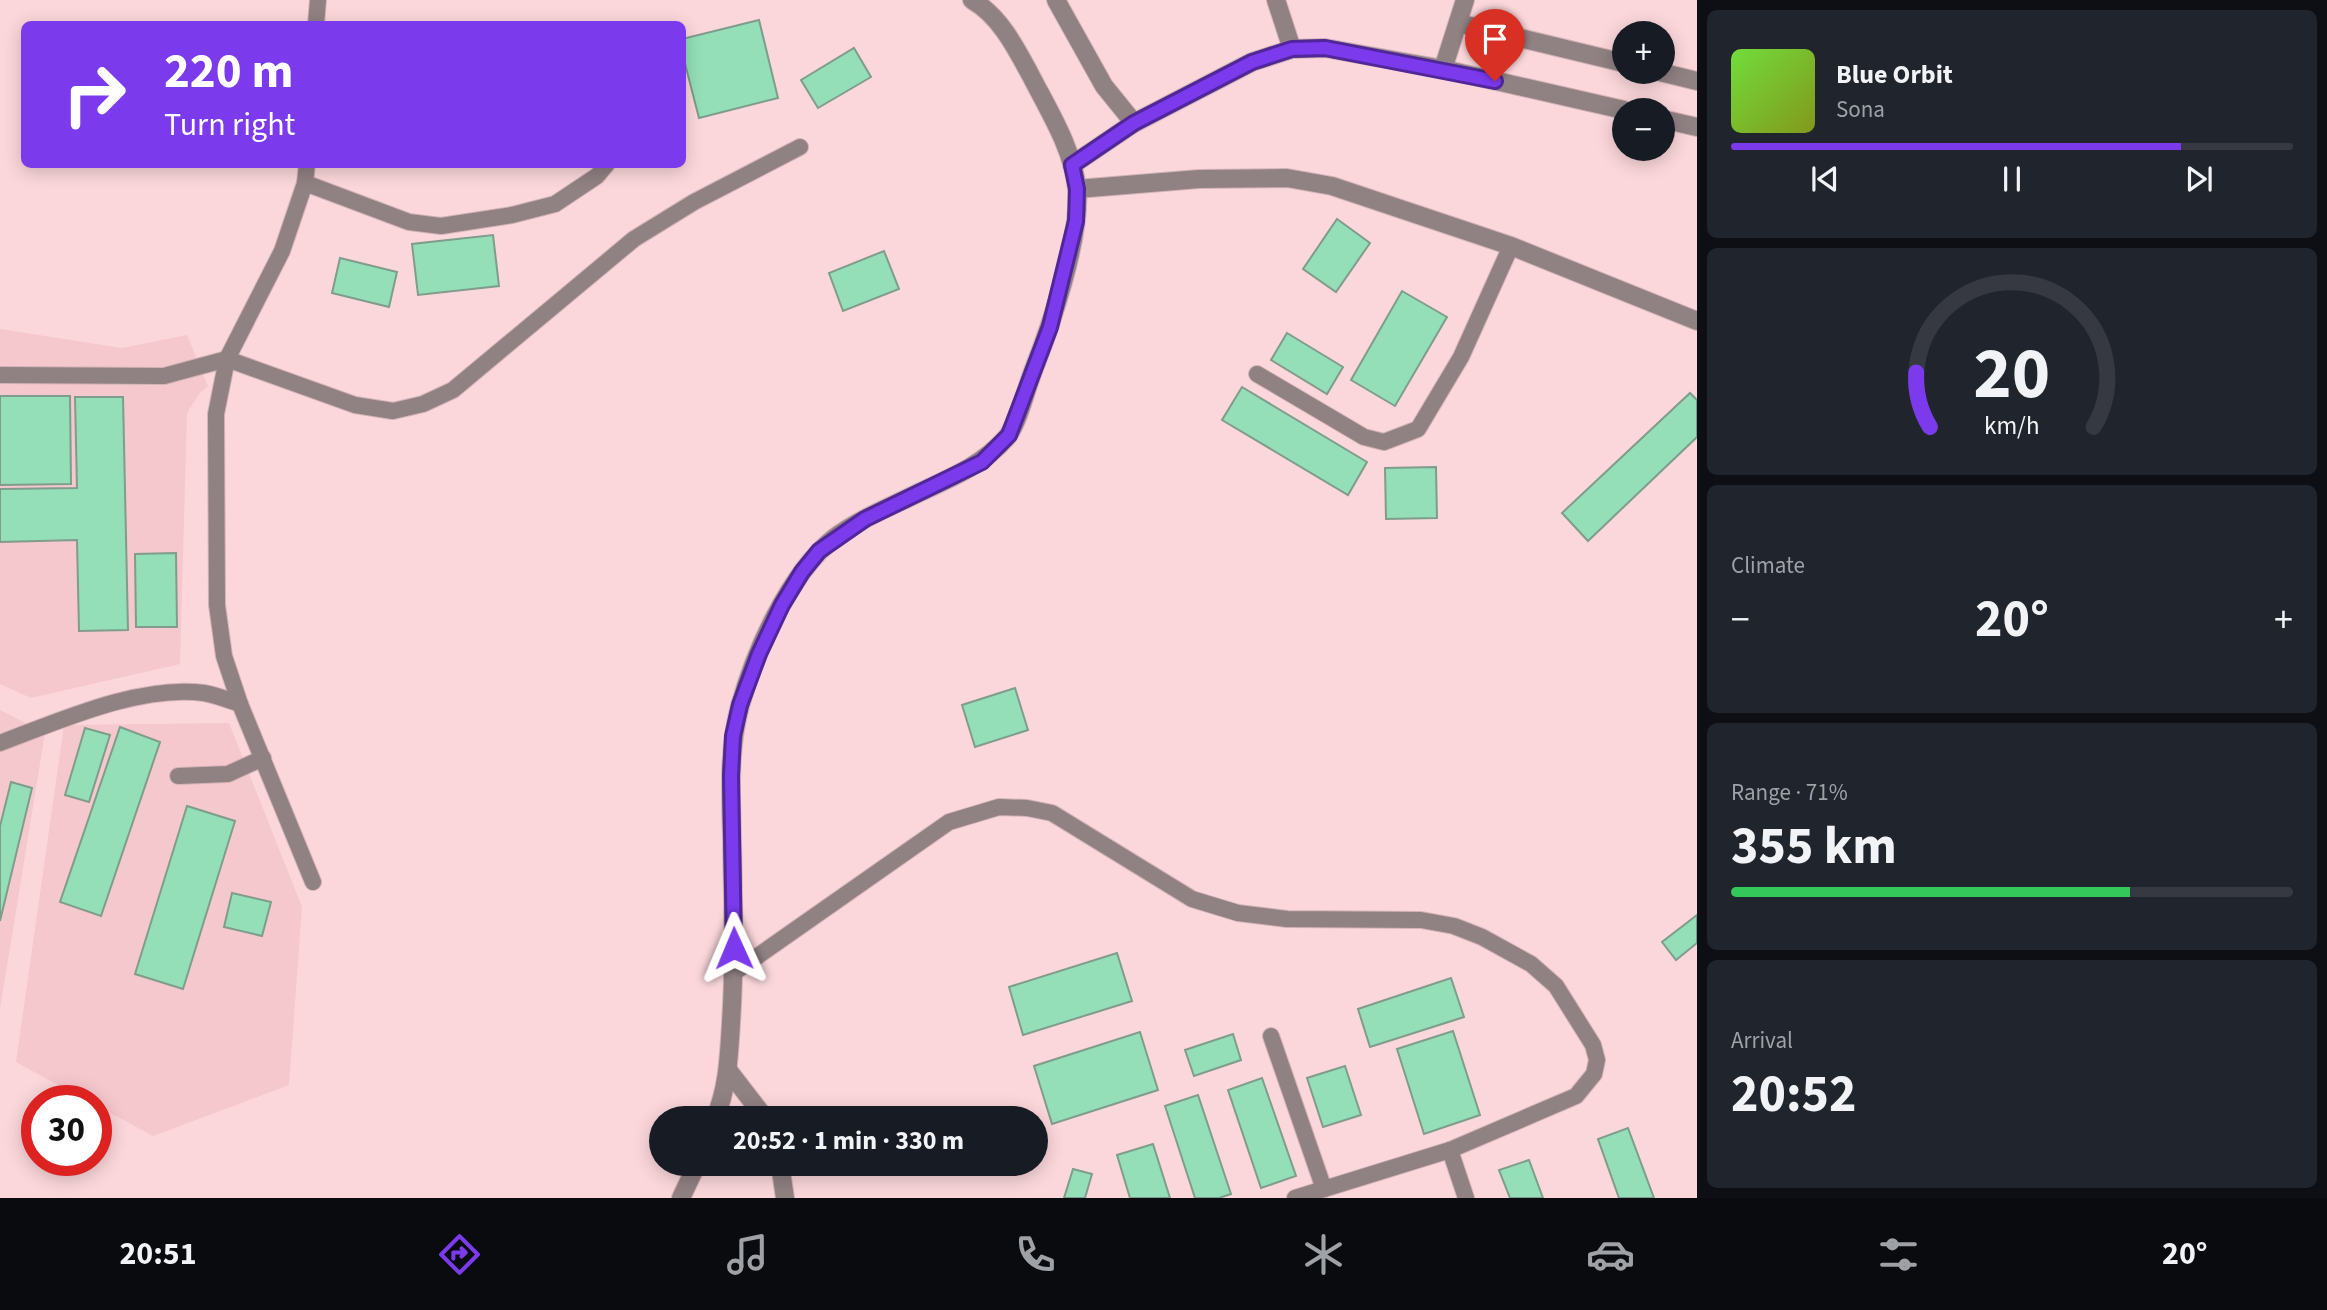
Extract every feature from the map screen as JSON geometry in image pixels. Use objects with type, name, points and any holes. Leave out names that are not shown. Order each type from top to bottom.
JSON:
[{"type":"street","points":[[718,1106],[728,1070],[734,972],[731,776],[733,736],[740,705],[759,654],[782,605],[802,572],[819,551],[865,519],[982,462],[1009,435],[1050,327],[1076,221],[1077,189],[1072,165],[1059,131],[1013,41],[982,6],[972,0]]},
{"type":"street","points":[[1056,0],[1104,86],[1134,123]]},
{"type":"street","points":[[1276,0],[1292,49]]},
{"type":"street","points":[[1443,69],[1465,0]]},
{"type":"street","points":[[1458,23],[1612,60]]},
{"type":"street","points":[[1072,165],[1134,123],[1252,62],[1292,49],[1325,48],[1443,69],[1612,107]]},
{"type":"street","points":[[1675,76],[1697,81]]},
{"type":"street","points":[[1675,122],[1697,127]]},
{"type":"street","points":[[1077,189],[1199,179],[1287,178],[1332,186],[1511,246],[1697,321]]},
{"type":"street","points":[[728,1070],[756,1106]]},
{"type":"street","points":[[681,1198],[691,1176]]},
{"type":"street","points":[[782,1176],[785,1198]]},
{"type":"lane","points":[[316,21],[318,0]]},
{"type":"lane","points":[[0,375],[164,376],[227,359],[355,405],[393,411],[423,404],[453,390],[634,239],[694,202],[800,147]]},
{"type":"lane","points":[[307,168],[306,183],[282,251],[227,359],[216,414],[217,605],[224,656],[240,704],[313,882]]},
{"type":"lane","points":[[306,183],[409,222],[441,226],[512,215],[555,204],[597,176],[604,168]]},
{"type":"lane","points":[[1257,374],[1364,437],[1384,442],[1418,429],[1461,357],[1511,246]]},
{"type":"lane","points":[[0,743],[86,711],[159,693],[206,693],[240,704]]},
{"type":"lane","points":[[178,776],[228,774],[262,758]]},
{"type":"lane","points":[[734,972],[949,822],[999,807],[1027,808],[1052,813],[1192,899],[1238,913],[1287,919],[1421,920],[1454,926],[1482,937],[1531,964],[1556,986],[1593,1045],[1598,1060],[1594,1074],[1576,1096],[1450,1150],[1295,1198]]},
{"type":"lane","points":[[1271,1036],[1324,1189]]},
{"type":"lane","points":[[1450,1150],[1466,1198]]},
{"type":"shaded area","points":[[0,329],[122,348],[187,335],[208,386],[199,394],[187,413],[180,664],[31,698],[0,684]]},
{"type":"shaded area","points":[[0,710],[45,733],[0,1009]]},
{"type":"shaded area","points":[[229,723],[302,907],[289,1085],[153,1136],[112,1114],[112,1085],[58,1085],[16,1062],[64,725]]},
{"type":"building","points":[[759,20],[778,98],[699,118],[686,68],[686,38]]},
{"type":"building","points":[[854,48],[871,77],[818,108],[801,80]]},
{"type":"building","points":[[1337,219],[1370,243],[1336,292],[1303,269]]},
{"type":"building","points":[[493,235],[499,286],[418,295],[412,244]]},
{"type":"building","points":[[884,251],[899,289],[843,311],[829,273]]},
{"type":"building","points":[[340,258],[397,272],[389,307],[332,293]]},
{"type":"building","points":[[1402,291],[1447,317],[1395,406],[1351,380]]},
{"type":"building","points":[[1287,333],[1343,367],[1327,394],[1271,360]]},
{"type":"building","points":[[1242,387],[1367,462],[1348,495],[1222,420]]},
{"type":"building","points":[[1690,393],[1697,400],[1697,437],[1588,541],[1562,513]]},
{"type":"building","points":[[0,396],[70,396],[71,484],[0,485]]},
{"type":"building","points":[[75,397],[123,397],[128,630],[79,631],[77,540],[0,542],[0,489],[77,488]]},
{"type":"building","points":[[1436,467],[1437,518],[1386,519],[1385,468]]},
{"type":"building","points":[[176,553],[177,627],[136,627],[135,554]]},
{"type":"building","points":[[1015,688],[1028,730],[975,747],[962,705]]},
{"type":"building","points":[[120,727],[160,742],[101,916],[60,902]]},
{"type":"building","points":[[85,728],[110,735],[89,802],[65,795]]},
{"type":"building","points":[[11,782],[32,788],[0,921],[0,826]]},
{"type":"building","points":[[187,806],[235,821],[183,989],[135,974]]},
{"type":"building","points":[[232,893],[271,902],[262,936],[224,927]]},
{"type":"building","points":[[1697,915],[1697,943],[1676,960],[1662,942]]},
{"type":"building","points":[[1117,953],[1132,1001],[1023,1035],[1009,987]]},
{"type":"building","points":[[1451,978],[1464,1017],[1370,1047],[1358,1009]]},
{"type":"building","points":[[1453,1031],[1480,1115],[1424,1134],[1397,1049]]},
{"type":"building","points":[[1140,1032],[1158,1090],[1052,1124],[1034,1066]]},
{"type":"building","points":[[1233,1034],[1241,1060],[1194,1076],[1185,1050]]},
{"type":"building","points":[[1345,1066],[1361,1115],[1323,1127],[1307,1078]]},
{"type":"building","points":[[1262,1078],[1296,1176],[1261,1188],[1228,1090]]},
{"type":"building","points":[[1198,1095],[1231,1194],[1219,1198],[1195,1198],[1165,1106]]},
{"type":"building","points":[[1628,1128],[1654,1198],[1619,1198],[1598,1139]]},
{"type":"building","points":[[1153,1144],[1170,1198],[1130,1198],[1117,1155]]},
{"type":"building","points":[[1529,1160],[1543,1198],[1510,1198],[1499,1170]]},
{"type":"building","points":[[1073,1169],[1092,1174],[1085,1198],[1064,1198]]},
{"type":"route","points":[[734,948],[731,776],[733,736],[740,705],[759,654],[782,605],[802,572],[819,551],[865,519],[982,462],[1009,435],[1050,327],[1076,221],[1077,189],[1072,165],[1134,123],[1252,62],[1292,49],[1325,48],[1495,81]]}]
